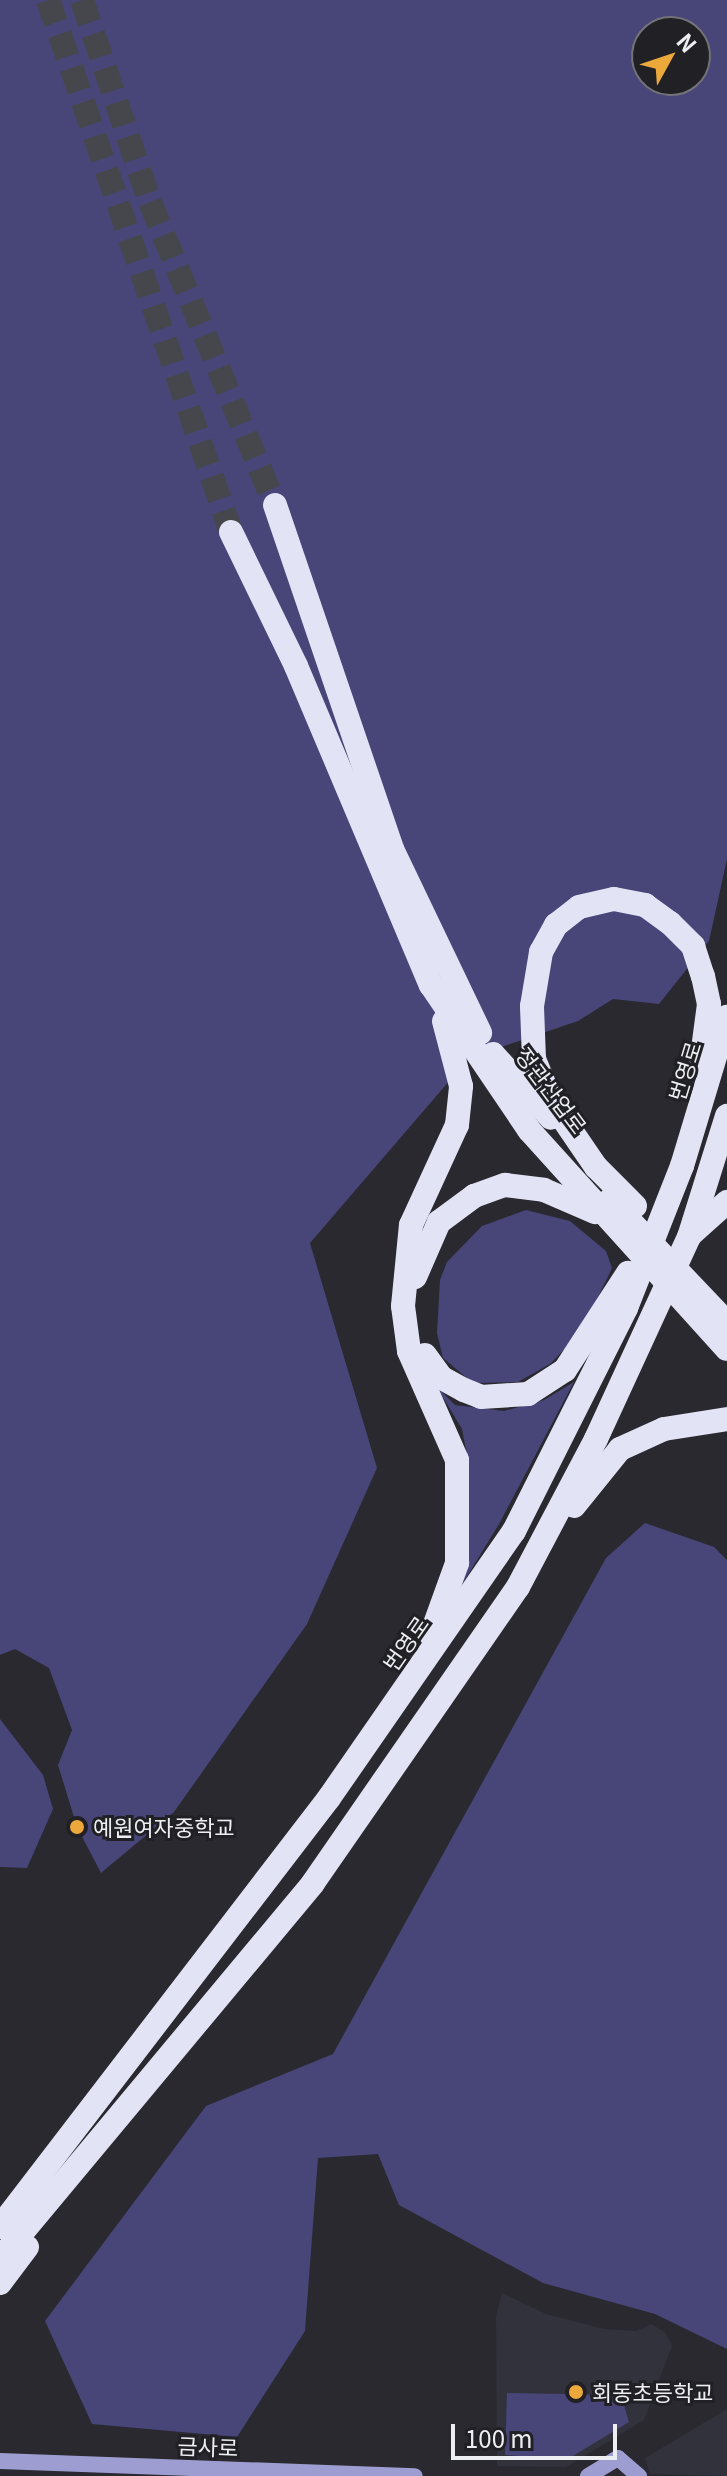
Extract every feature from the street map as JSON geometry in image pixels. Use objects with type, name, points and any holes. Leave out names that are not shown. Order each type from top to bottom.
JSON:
[{"type":"highway","name":"정관산업로","points":[[275,505],[392,849],[493,1054],[539,1120],[637,1224]]},
{"type":"highway","name":"정관산업로","points":[[231,532],[296,666],[431,985],[529,1130],[604,1217],[637,1224]]},
{"type":"highway","points":[[693,1132],[709,1004],[693,946],[645,905],[614,899],[579,907],[556,925],[541,952],[532,1006],[534,1059],[551,1101],[637,1224],[727,1323]]},
{"type":"highway","points":[[414,1676],[457,1563],[461,1510],[457,1460],[409,1351],[403,1306],[411,1225],[457,1125],[461,1086],[431,985]]},
{"type":"highway","name":"번영로","points":[[0,2227],[329,1798],[514,1531],[557,1456],[637,1224],[693,1132],[727,1017]]},
{"type":"highway","points":[[493,1054],[596,1167]]},
{"type":"highway","points":[[518,1587],[596,1439],[689,1237],[727,1116]]},
{"type":"highway","points":[[604,1217],[544,1190],[505,1185],[474,1196],[439,1222],[422,1252],[411,1309],[417,1340],[442,1378],[481,1397],[528,1394],[565,1370],[588,1338],[637,1224]]},
{"type":"highway","points":[[689,1237],[727,1202]]},
{"type":"highway","points":[[637,1224],[692,1288],[727,1349]]},
{"type":"highway","points":[[692,1288],[727,1304]]},
{"type":"highway","points":[[0,2259],[313,1883],[518,1587],[620,1449],[664,1429],[727,1419]]},
{"type":"highway","points":[[0,2205],[72,2133]]},
{"type":"highway","points":[[0,2283],[91,2152]]},
{"type":"main road","points":[[588,2476],[618,2458],[639,2476]]},
{"type":"main road","name":"금사로","points":[[0,2461],[415,2476]]},
{"type":"shaded area","points":[[0,0],[727,0],[727,859],[709,941],[659,1004],[613,999],[578,1021],[469,1058],[310,1243],[377,1468],[307,1624],[174,1812],[101,1873],[77,1827],[58,1765],[72,1730],[49,1668],[15,1649],[0,1655]]},
{"type":"shaded area","points":[[526,1210],[570,1221],[606,1251],[612,1268],[582,1331],[550,1364],[518,1382],[473,1383],[443,1358],[437,1333],[440,1280],[447,1262],[482,1226]]},
{"type":"shaded area","points":[[574,1382],[499,1524],[452,1601],[467,1455],[462,1429],[436,1386],[455,1405],[504,1411],[544,1400]]},
{"type":"shaded area","points":[[645,1523],[714,1547],[727,1560],[727,2349],[655,2314],[543,2283],[399,2205],[378,2154],[318,2158],[305,2331],[237,2437],[92,2424],[45,2321],[206,2106],[333,2054],[606,1558]]},
{"type":"shaded area","points":[[0,1719],[43,1775],[53,1809],[27,1868],[0,1867]]},
{"type":"shaded area","name":"회동초등학교","points":[[502,2293],[546,2314],[604,2329],[636,2331],[651,2324],[665,2332],[672,2346],[644,2420],[566,2467],[497,2466],[496,2316]]},
{"type":"shaded area","points":[[507,2393],[621,2395],[629,2422],[568,2459],[505,2455]]},
{"type":"shaded area","points":[[727,2409],[727,2476],[650,2474],[645,2458]]},
{"type":"tunnel","points":[[48,0],[231,532]]},
{"type":"tunnel","points":[[82,0],[150,202],[275,505]]},
{"type":"place","name":"예원여자중학교","points":[[77,1827]]},
{"type":"place","name":"회동초등학교","points":[[576,2392]]}]
